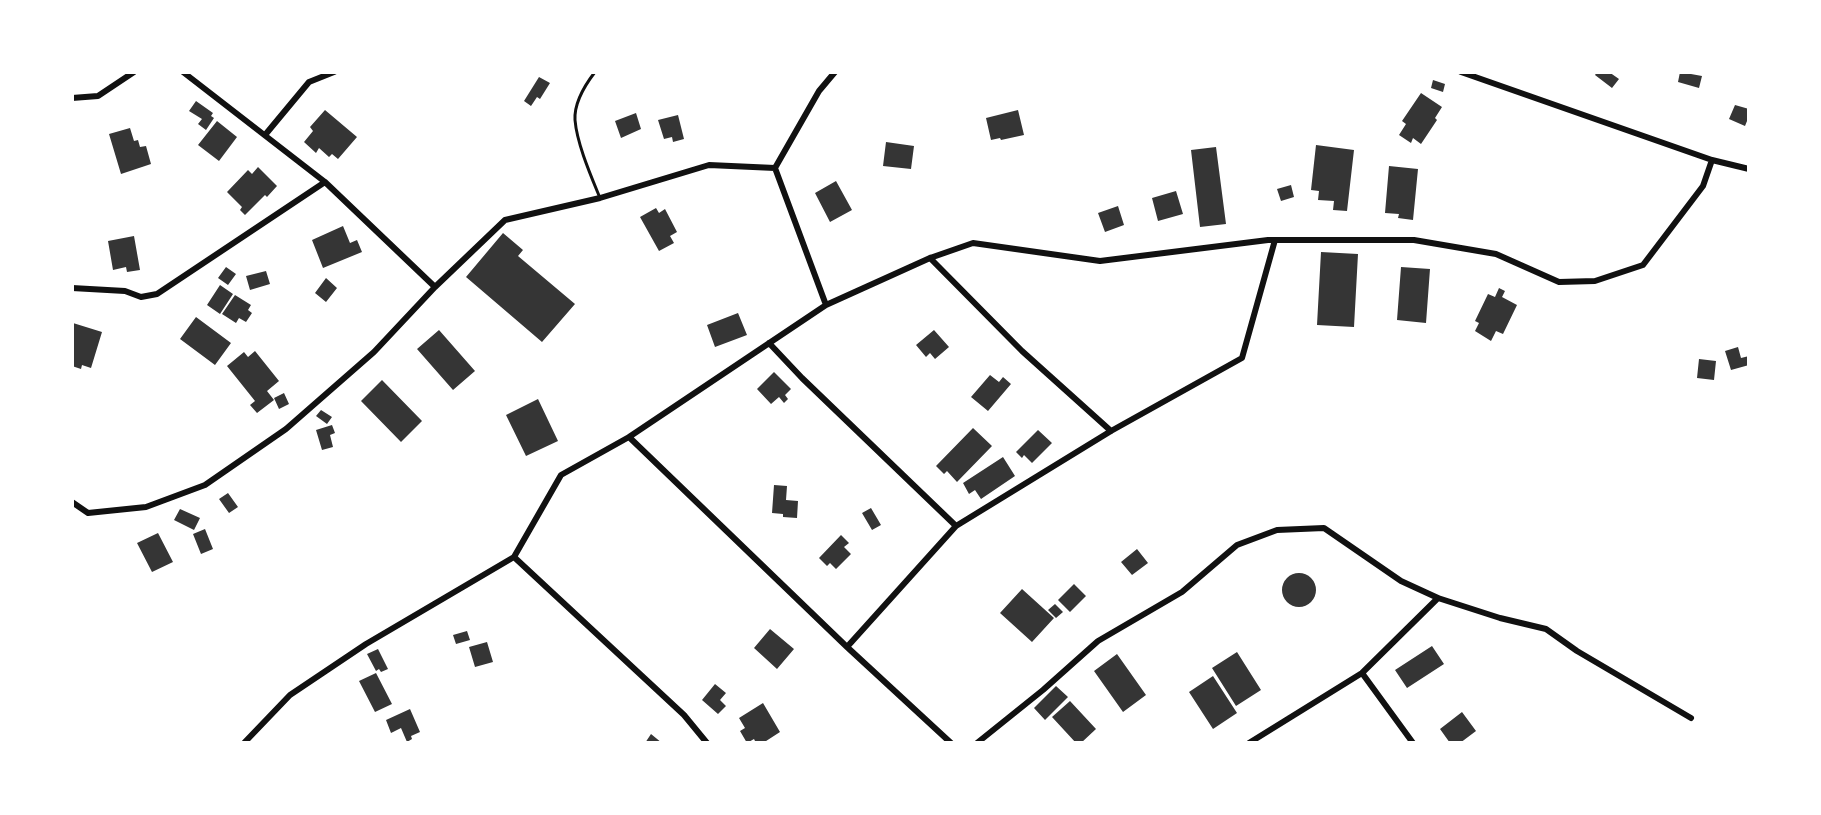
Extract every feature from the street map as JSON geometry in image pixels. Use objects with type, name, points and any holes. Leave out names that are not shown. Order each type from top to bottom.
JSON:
[{"type":"street","points":[[72,98],[98,96],[134,72]]},
{"type":"street","points":[[183,72],[325,182],[435,286]]},
{"type":"street","points":[[265,135],[309,82],[334,72]]},
{"type":"street","points":[[775,168],[819,91],[835,72]]},
{"type":"street","points":[[1461,72],[1712,160],[1749,169]]},
{"type":"street","points":[[243,743],[290,695],[366,644],[514,557],[561,475],[629,437],[826,305],[930,258],[973,243],[1100,261],[1275,240],[1414,240],[1496,254],[1559,282],[1595,281],[1643,266],[1703,186],[1712,160]]},
{"type":"street","points":[[72,502],[88,513],[146,507],[205,485],[294,422],[374,351],[435,286],[505,220],[600,198],[709,165],[775,168]]},
{"type":"street","points":[[775,168],[826,305]]},
{"type":"street","points":[[72,288],[125,291],[141,297],[157,294],[325,182]]},
{"type":"street","points":[[847,647],[956,526],[1111,431],[1242,358],[1275,240]]},
{"type":"street","points":[[930,258],[1022,351],[1111,431]]},
{"type":"street","points":[[770,343],[801,378],[956,526]]},
{"type":"street","points":[[629,437],[847,647],[951,743]]},
{"type":"street","points":[[977,743],[1043,690],[1098,641],[1182,592],[1237,545],[1277,530],[1324,528],[1401,581],[1438,598],[1500,618],[1546,629],[1577,651],[1691,718]]},
{"type":"street","points":[[514,557],[684,715],[707,743]]},
{"type":"street","points":[[1249,743],[1362,672],[1402,636],[1438,598]]},
{"type":"street","points":[[1362,672],[1413,743]]},
{"type":"lane","points":[[595,72],[582,89],[575,118],[588,170],[600,198]]},
{"type":"building","points":[[1597,72],[1609,72],[1619,79],[1612,88],[1595,75]]},
{"type":"building","points":[[1680,72],[1702,76],[1699,88],[1678,82]]},
{"type":"building","points":[[539,77],[550,83],[540,99],[537,97],[531,106],[524,101]]},
{"type":"building","points":[[1433,80],[1445,84],[1443,92],[1431,88]]},
{"type":"building","points":[[1421,93],[1442,107],[1435,118],[1437,120],[1421,144],[1413,138],[1411,143],[1399,135],[1406,124],[1402,121]]},
{"type":"building","points":[[196,101],[213,113],[211,116],[214,118],[206,130],[198,124],[202,119],[189,111]]},
{"type":"building","points":[[1735,105],[1749,109],[1745,126],[1729,119]]},
{"type":"building","points":[[325,110],[357,137],[338,159],[332,154],[329,157],[319,148],[316,153],[304,142],[313,131],[310,127]]},
{"type":"building","points":[[1018,110],[1024,135],[991,140],[986,118]]},
{"type":"building","points":[[636,113],[641,129],[621,138],[615,121]]},
{"type":"building","points":[[678,115],[684,139],[673,142],[672,137],[664,139],[658,120]]},
{"type":"building","points":[[217,121],[237,137],[219,161],[198,145]]},
{"type":"building","points":[[130,128],[134,141],[138,140],[140,147],[146,146],[151,164],[121,174],[109,134]]},
{"type":"building","points":[[886,142],[914,146],[911,169],[883,166]]},
{"type":"building","points":[[1316,145],[1354,150],[1347,211],[1333,210],[1334,201],[1318,200],[1319,191],[1311,190]]},
{"type":"building","points":[[1216,147],[1226,224],[1200,227],[1191,150]]},
{"type":"building","points":[[1389,166],[1418,169],[1413,220],[1398,218],[1399,214],[1385,213]]},
{"type":"building","points":[[258,167],[277,186],[245,215],[240,210],[242,207],[227,192],[248,170],[252,174]]},
{"type":"building","points":[[836,181],[852,210],[830,222],[815,193]]},
{"type":"building","points":[[1291,185],[1294,197],[1281,201],[1277,189]]},
{"type":"building","points":[[1176,191],[1183,214],[1158,221],[1152,198]]},
{"type":"building","points":[[1118,206],[1124,225],[1105,232],[1098,213]]},
{"type":"building","points":[[656,208],[659,213],[665,209],[677,232],[670,236],[674,243],[659,251],[640,217]]},
{"type":"building","points":[[343,226],[350,243],[357,240],[362,252],[323,268],[312,240]]},
{"type":"building","points":[[503,233],[523,250],[518,256],[575,304],[542,342],[466,277]]},
{"type":"building","points":[[134,236],[140,270],[127,272],[126,267],[113,270],[108,241]]},
{"type":"building","points":[[1321,252],[1358,254],[1354,327],[1317,325]]},
{"type":"building","points":[[226,267],[236,274],[228,285],[218,278]]},
{"type":"building","points":[[1401,267],[1430,269],[1426,323],[1397,320]]},
{"type":"building","points":[[266,271],[270,284],[250,290],[246,276]]},
{"type":"building","points":[[326,278],[337,288],[326,302],[315,293]]},
{"type":"building","points":[[220,285],[233,294],[220,314],[207,305]]},
{"type":"building","points":[[1499,288],[1505,291],[1502,297],[1517,305],[1503,334],[1496,331],[1491,341],[1475,331],[1479,323],[1475,321],[1488,294],[1495,297]]},
{"type":"building","points":[[235,295],[251,305],[248,310],[252,313],[246,322],[239,318],[236,323],[222,314]]},
{"type":"building","points":[[738,313],[747,335],[715,347],[707,325]]},
{"type":"building","points":[[196,317],[231,343],[215,365],[180,339]]},
{"type":"building","points":[[73,323],[102,332],[91,368],[82,365],[81,369],[72,366]]},
{"type":"building","points":[[439,330],[475,371],[453,390],[417,349]]},
{"type":"building","points":[[934,330],[949,347],[935,359],[930,353],[926,357],[916,345]]},
{"type":"building","points":[[1738,347],[1741,358],[1749,356],[1749,365],[1731,370],[1725,351]]},
{"type":"building","points":[[255,351],[279,381],[267,391],[274,400],[257,413],[250,405],[255,401],[227,366],[244,352],[248,357]]},
{"type":"building","points":[[1699,359],[1716,361],[1714,380],[1697,378]]},
{"type":"building","points":[[774,372],[791,389],[785,395],[788,399],[784,403],[779,397],[771,404],[757,389]]},
{"type":"building","points":[[990,375],[999,382],[1003,377],[1011,384],[988,411],[971,397]]},
{"type":"building","points":[[382,380],[422,421],[401,442],[361,401]]},
{"type":"building","points":[[284,393],[289,404],[279,409],[274,398]]},
{"type":"building","points":[[538,399],[558,441],[526,456],[506,415]]},
{"type":"building","points":[[321,410],[332,417],[327,424],[316,416]]},
{"type":"building","points":[[332,425],[335,433],[330,435],[333,447],[322,450],[316,430]]},
{"type":"building","points":[[973,428],[992,446],[957,482],[947,471],[944,474],[936,466]]},
{"type":"building","points":[[1038,430],[1052,443],[1032,463],[1024,455],[1022,458],[1016,452]]},
{"type":"building","points":[[1003,457],[1015,476],[981,499],[975,490],[969,494],[963,483]]},
{"type":"building","points":[[774,485],[787,486],[786,500],[798,501],[797,518],[772,513]]},
{"type":"building","points":[[228,493],[238,507],[229,513],[219,499]]},
{"type":"building","points":[[871,508],[881,525],[872,530],[862,513]]},
{"type":"building","points":[[180,509],[200,518],[194,530],[174,520]]},
{"type":"building","points":[[205,529],[213,549],[201,554],[193,534]]},
{"type":"building","points":[[158,533],[173,562],[152,572],[137,543]]},
{"type":"building","points":[[841,535],[849,543],[844,547],[851,554],[836,569],[830,563],[827,566],[819,558]]},
{"type":"building","points":[[1137,549],[1148,563],[1132,575],[1121,562]]},
{"type":"building","points":[[1299,573],[1311,578],[1316,590],[1311,602],[1299,607],[1287,602],[1282,590],[1287,578]]},
{"type":"building","points":[[1074,584],[1086,596],[1070,612],[1058,600]]},
{"type":"building","points":[[1022,589],[1054,618],[1032,642],[1000,613]]},
{"type":"building","points":[[1055,604],[1063,612],[1056,618],[1048,610]]},
{"type":"building","points":[[770,629],[794,649],[777,669],[754,648]]},
{"type":"building","points":[[467,631],[470,640],[456,644],[453,635]]},
{"type":"building","points":[[487,642],[493,662],[475,667],[469,647]]},
{"type":"building","points":[[1432,646],[1444,664],[1407,688],[1395,670]]},
{"type":"building","points":[[378,649],[388,669],[381,672],[379,669],[376,671],[367,654]]},
{"type":"building","points":[[1237,652],[1261,690],[1236,706],[1212,668]]},
{"type":"building","points":[[1117,654],[1146,695],[1123,712],[1094,671]]},
{"type":"building","points":[[376,673],[392,704],[375,712],[359,681]]},
{"type":"building","points":[[1213,676],[1237,713],[1213,729],[1189,692]]},
{"type":"building","points":[[715,684],[726,693],[720,700],[726,706],[718,714],[702,700]]},
{"type":"building","points":[[1056,686],[1068,697],[1045,720],[1034,708]]},
{"type":"building","points":[[1070,701],[1096,729],[1081,743],[1076,743],[1052,717]]},
{"type":"building","points":[[763,703],[780,732],[763,743],[756,743],[754,739],[747,743],[740,731],[745,728],[739,718]]},
{"type":"building","points":[[410,709],[420,732],[411,736],[412,739],[407,742],[401,728],[391,733],[386,720]]},
{"type":"building","points":[[1462,712],[1476,731],[1460,743],[1450,743],[1440,729]]},
{"type":"building","points":[[651,734],[662,743],[645,743]]}]
